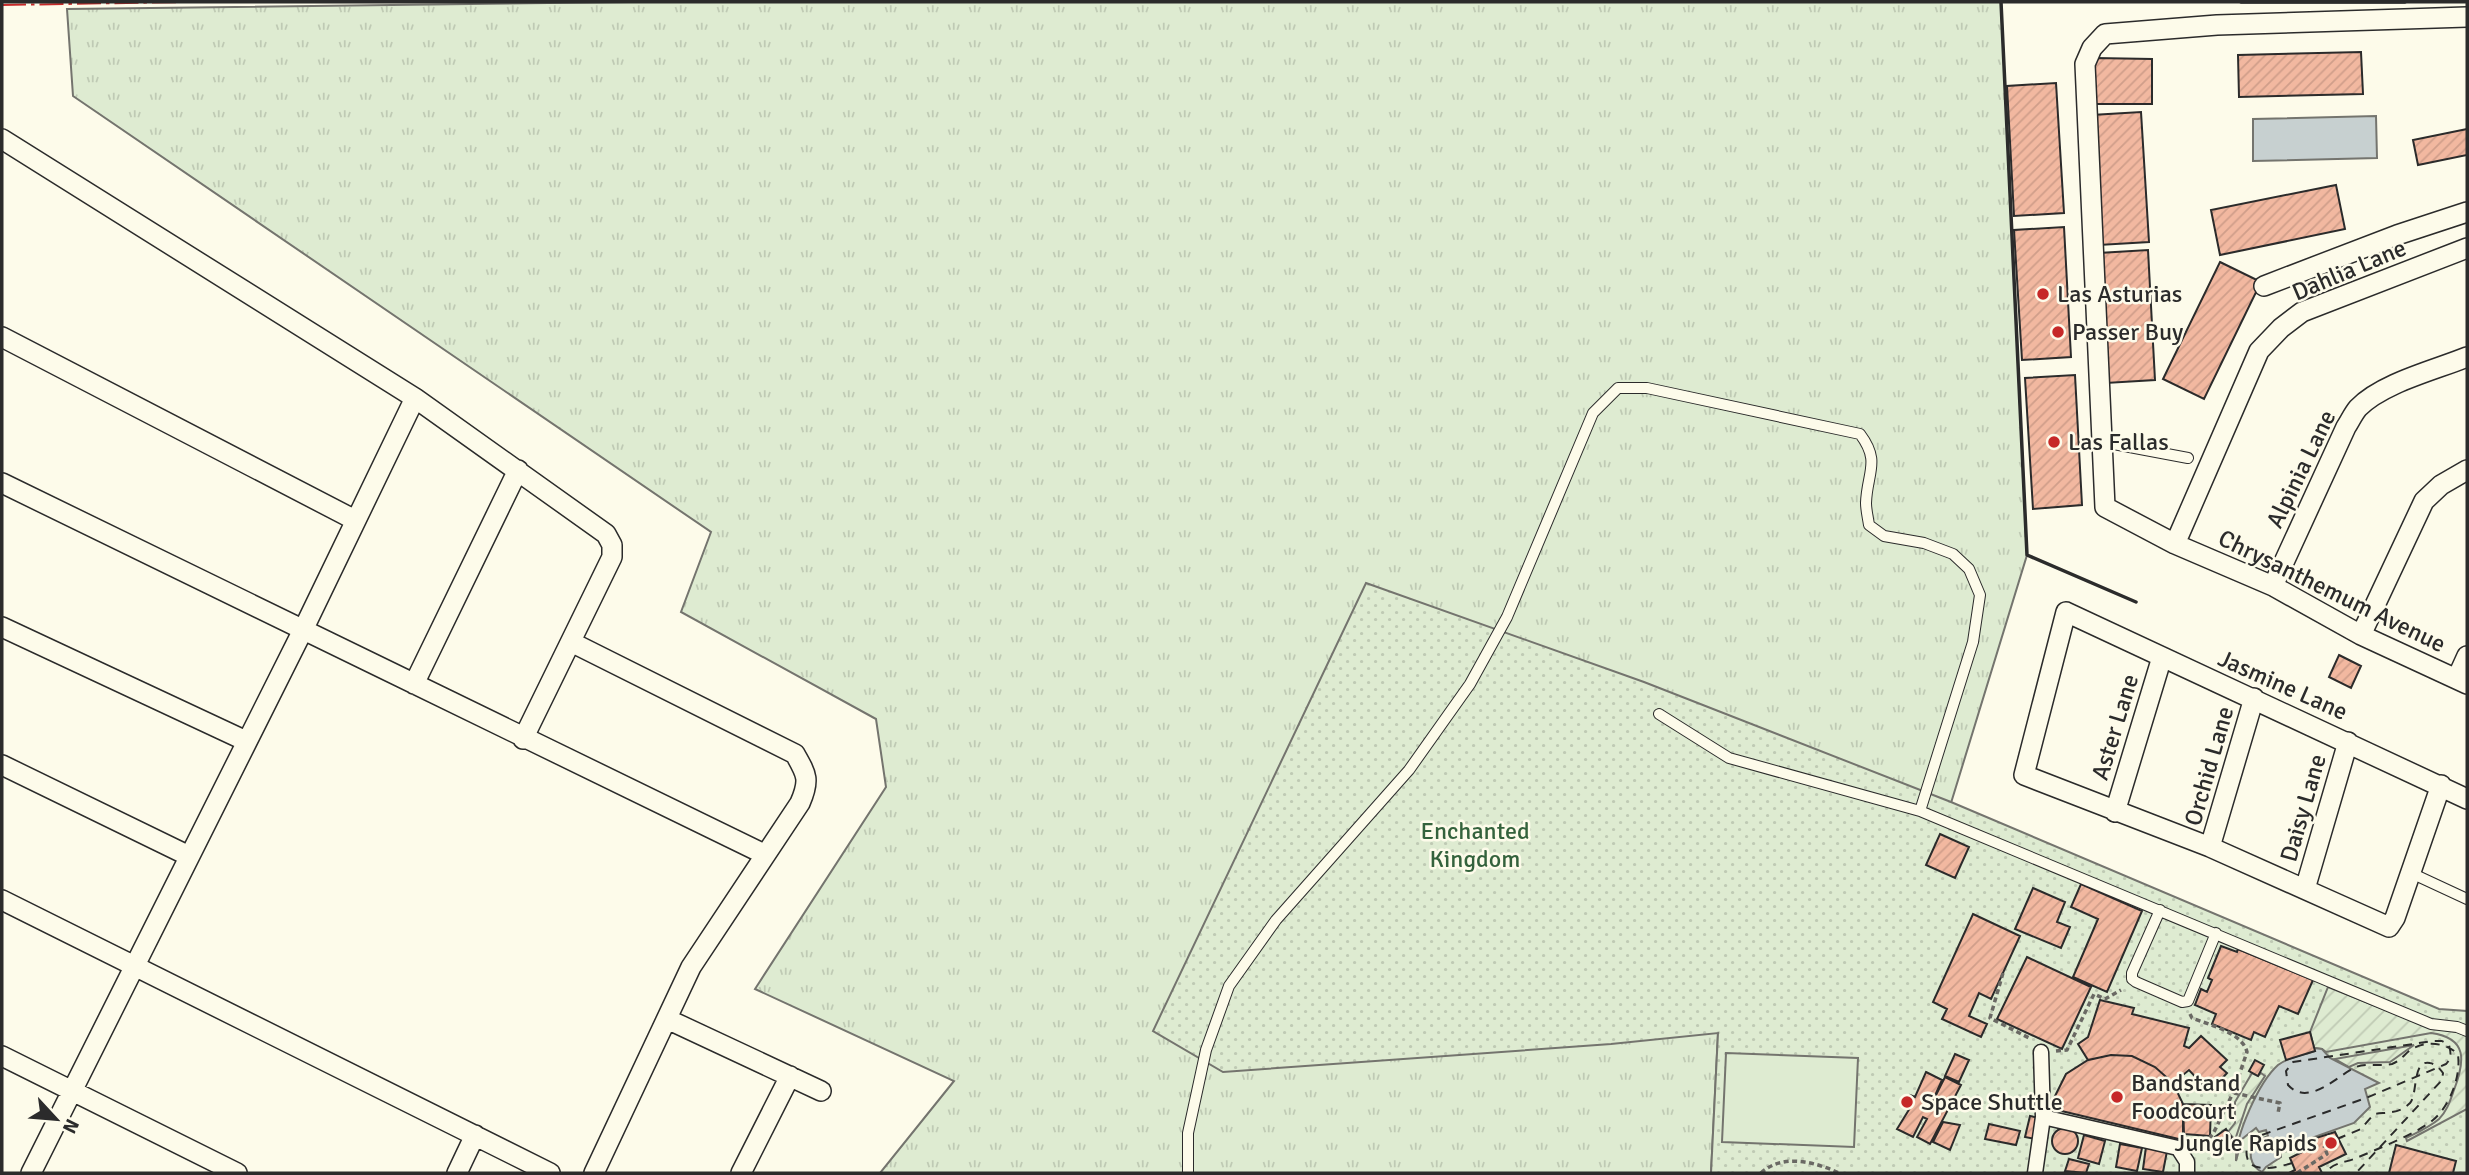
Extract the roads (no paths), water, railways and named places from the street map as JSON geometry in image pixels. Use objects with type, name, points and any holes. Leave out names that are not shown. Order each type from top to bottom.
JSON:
[{"type":"street","points":[[2103,442],[2085,64],[2092,48],[2105,34],[2217,25],[2467,17]]},
{"type":"street","points":[[2,139],[415,398],[606,534],[612,545],[612,557],[523,739]]},
{"type":"street","points":[[2264,286],[2467,212]]},
{"type":"street","name":"Dahlia Lane","points":[[2175,544],[2259,351],[2302,312],[2467,248]]},
{"type":"street","points":[[2,337],[355,520]]},
{"type":"street","name":"Alpinia Lane","points":[[2273,586],[2346,427],[2357,409],[2373,396],[2397,384],[2467,357]]},
{"type":"street","points":[[31,1173],[304,628],[415,398]]},
{"type":"street","name":"Chrysanthemum Avenue","points":[[2103,442],[2105,507],[2175,544],[2273,586],[2361,635],[2462,681]]},
{"type":"street","points":[[414,684],[518,470]]},
{"type":"street","points":[[2361,635],[2424,501],[2441,485],[2467,470]]},
{"type":"street","points":[[2,483],[304,628],[523,739],[764,854]]},
{"type":"street","name":"Jasmine Lane","points":[[2115,811],[2024,775],[2066,612],[2467,799]]},
{"type":"street","points":[[2,627],[246,741]]},
{"type":"street","points":[[571,642],[795,754],[805,771],[808,785],[800,803],[691,967],[594,1173]]},
{"type":"street","points":[[2462,681],[2467,656]]},
{"type":"street","name":"Aster Lane","points":[[2115,811],[2162,657]]},
{"type":"street","name":"Orchid Lane","points":[[2210,847],[2254,698]]},
{"type":"street","name":"Daisy Lane","points":[[2305,889],[2348,742]]},
{"type":"street","points":[[2,765],[190,856]]},
{"type":"street","points":[[2115,811],[2210,847],[2389,927],[2395,918],[2441,785]]},
{"type":"street","points":[[2,900],[550,1173]]},
{"type":"street","points":[[667,1018],[821,1091]]},
{"type":"street","points":[[2035,1173],[2043,1117],[2040,1052]]},
{"type":"street","points":[[2,1056],[237,1173]]},
{"type":"street","points":[[741,1173],[790,1076]]},
{"type":"street","points":[[2043,1117],[2178,1148],[2187,1168]]},
{"type":"street","points":[[457,1173],[475,1135]]},
{"type":"lane","points":[[1188,1173],[1188,1133],[1193,1109],[1206,1050],[1229,986],[1276,920],[1409,770],[1470,684],[1507,617],[1593,413],[1618,388],[1647,388],[1860,434],[1869,446],[1873,462],[1866,503],[1869,525],[1884,536],[1924,543],[1954,554],[1969,569],[1980,595],[1973,642],[1920,811]]},
{"type":"lane","points":[[2103,442],[2188,458]]},
{"type":"lane","points":[[1660,714],[1729,758],[1920,811],[2431,1024],[2467,1031]]},
{"type":"lane","points":[[2411,873],[2467,899]]},
{"type":"lane","points":[[2160,910],[2132,973],[2132,979],[2136,982],[2185,1002],[2190,999],[2216,933]]},
{"type":"place","name":"Las Asturias","points":[[2043,294]]},
{"type":"place","name":"Passer Buy","points":[[2058,332]]},
{"type":"place","name":"Las Fallas","points":[[2054,442]]},
{"type":"place","name":"Bandstand Foodcourt","points":[[2117,1097]]},
{"type":"place","name":"Space Shuttle","points":[[1907,1102]]},
{"type":"place","name":"Jungle Rapids","points":[[2331,1143]]},
{"type":"park label","name":"Enchanted Kingdom","points":[[1475,845]]}]
